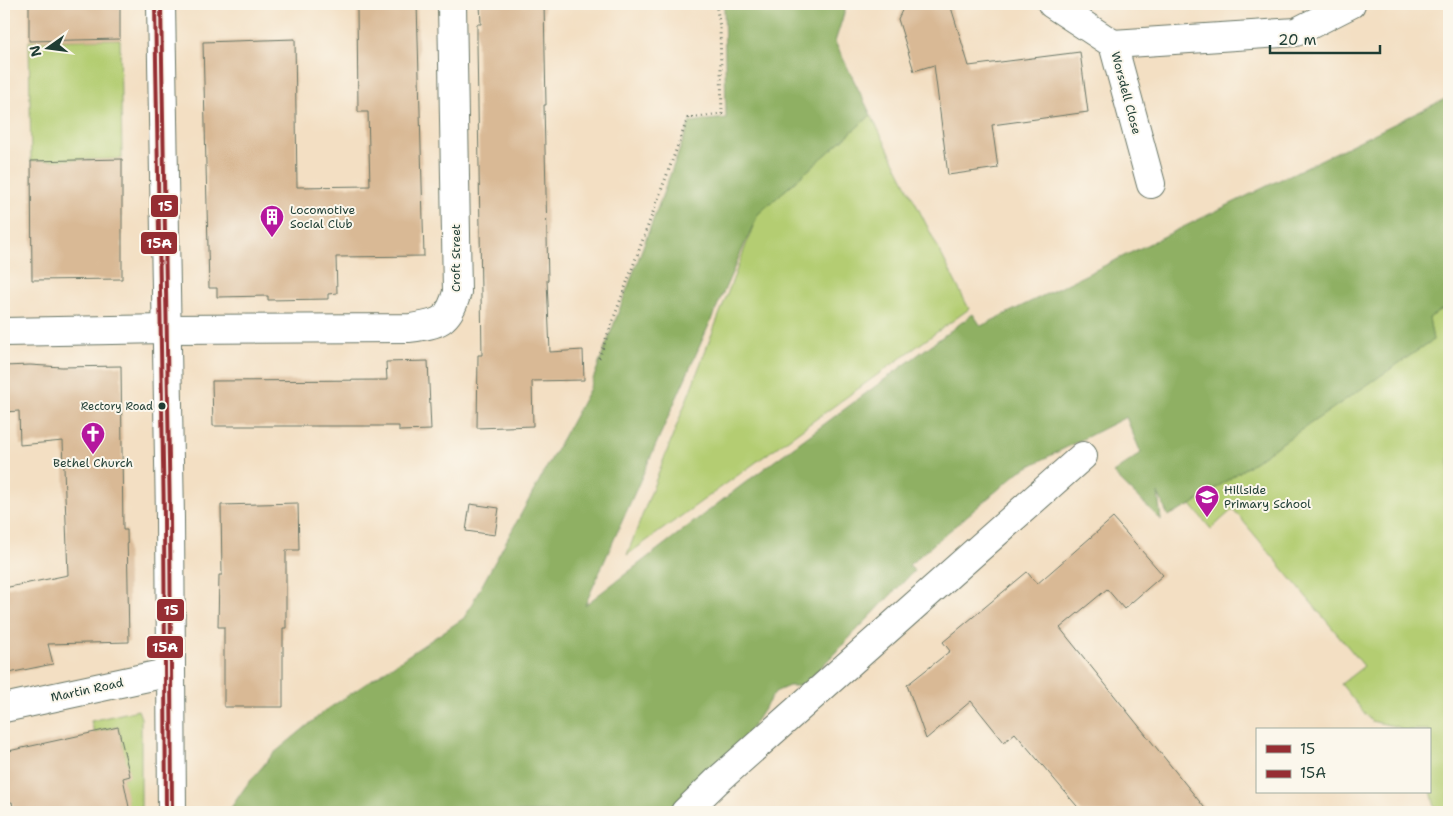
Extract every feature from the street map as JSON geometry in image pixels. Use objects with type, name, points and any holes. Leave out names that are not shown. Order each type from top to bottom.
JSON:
[{"type":"street","points":[[161,4],[170,518],[172,812]]},
{"type":"street","name":"Croft Street","points":[[166,328],[410,328],[432,325],[448,315],[457,292],[452,4]]},
{"type":"street","name":"Worsdell Close","points":[[1052,4],[1113,44],[1151,184]]},
{"type":"street","points":[[1113,44],[1296,32],[1351,4]]},
{"type":"street","points":[[4,332],[166,328]]},
{"type":"street","points":[[685,812],[724,775],[1083,456]]},
{"type":"street","name":"Martin Road","points":[[4,708],[171,672]]},
{"type":"path","points":[[599,358],[688,118],[722,114],[720,27],[716,4]]},
{"type":"green space","points":[[724,4],[847,4],[835,42],[871,115],[758,214],[585,605],[742,485],[973,314],[981,326],[1449,97],[1449,305],[1429,318],[1433,340],[1191,505],[1168,516],[1158,493],[1161,520],[1113,473],[1141,453],[1126,417],[1020,471],[909,565],[914,571],[803,686],[789,686],[775,692],[717,781],[680,812],[228,812],[246,786],[273,754],[325,711],[464,618],[589,390],[690,122],[726,118]]},
{"type":"green space","points":[[120,39],[122,159],[31,161],[29,41]]},
{"type":"green space","points":[[871,115],[969,309],[627,555],[758,214]]},
{"type":"green space","points":[[1449,278],[1449,812],[1436,812],[1430,786],[1430,728],[1399,728],[1371,721],[1341,684],[1364,666],[1233,509],[1211,529],[1191,505],[1433,340],[1424,293]]},
{"type":"green space","points":[[138,710],[141,718],[141,812],[117,812],[129,810],[122,778],[129,776],[118,727],[94,732],[91,721]]},
{"type":"building","points":[[29,4],[120,4],[120,39],[29,41]]},
{"type":"building","points":[[377,4],[417,4],[424,256],[336,257],[337,293],[328,294],[328,299],[268,300],[268,296],[217,297],[217,288],[209,288],[203,42],[295,39],[297,187],[370,186],[368,112],[358,112],[357,7],[377,6]]},
{"type":"building","points":[[480,4],[544,4],[547,280],[550,352],[583,350],[584,380],[532,381],[533,426],[477,428],[478,355],[482,355],[477,43],[477,24],[481,24]]},
{"type":"building","points":[[905,4],[950,4],[969,66],[1080,52],[1088,112],[992,125],[998,168],[948,175],[934,65],[914,71],[898,19]]},
{"type":"building","points":[[122,159],[122,279],[32,280],[31,161]]},
{"type":"building","points":[[428,361],[431,430],[399,431],[399,426],[213,426],[212,381],[387,380],[386,362]]},
{"type":"building","points":[[4,366],[62,367],[121,366],[123,530],[127,530],[129,642],[48,644],[53,664],[4,674],[4,588],[68,575],[63,441],[20,445],[19,411],[4,412]]},
{"type":"building","points":[[298,503],[299,550],[286,550],[286,628],[283,628],[283,707],[224,707],[224,627],[218,627],[219,575],[222,575],[221,505]]},
{"type":"building","points":[[470,504],[499,508],[495,535],[466,531]]},
{"type":"building","points":[[1113,518],[1163,575],[1124,609],[1107,589],[1060,628],[1208,812],[1082,812],[1015,733],[1004,742],[971,701],[926,739],[907,685],[950,651],[943,642],[1027,572],[1037,584]]},
{"type":"building","points":[[118,727],[130,776],[123,778],[130,812],[14,812],[12,802],[4,803],[4,752]]},
{"type":"transit line","name":"15A","points":[[155,4],[164,518],[166,812]]},
{"type":"transit line","name":"15","points":[[161,4],[170,518],[172,812]]},
{"type":"place","name":"Locomotive Social Club","points":[[272,238]]},
{"type":"place","name":"Rectory Road","points":[[162,406]]},
{"type":"place","name":"Bethel Church","points":[[93,455]]},
{"type":"place","name":"Hillside Primary School","points":[[1207,518]]}]
